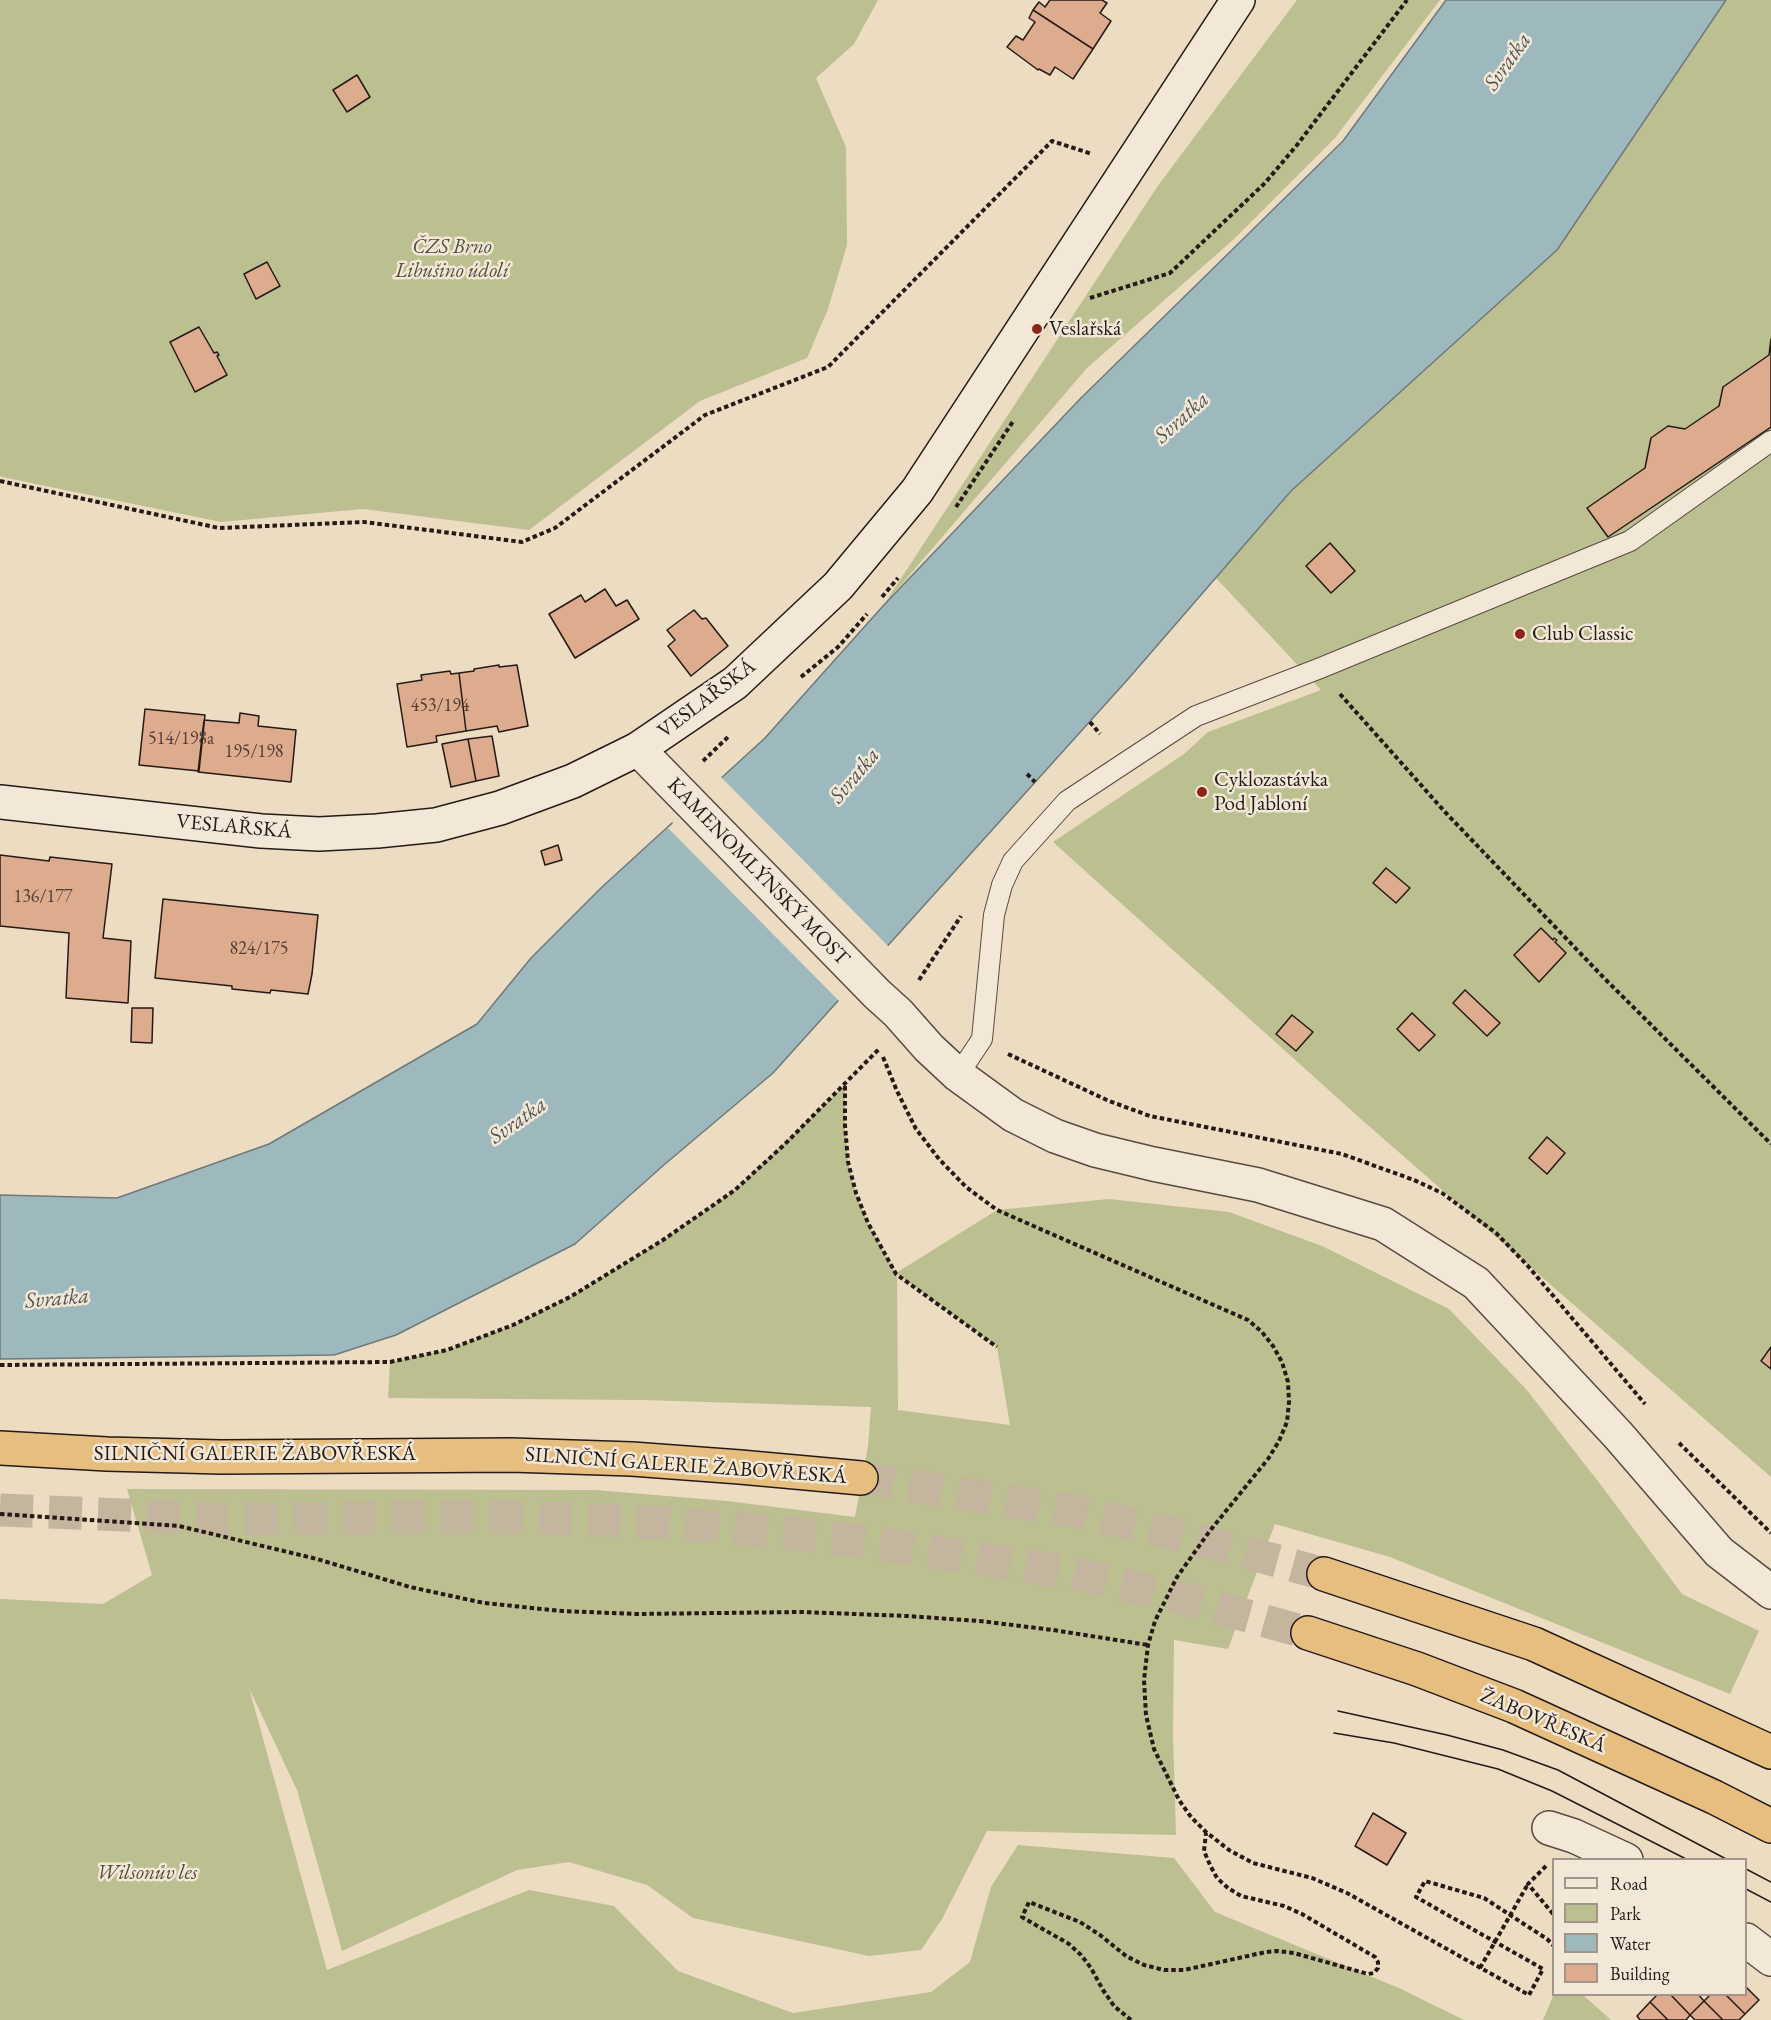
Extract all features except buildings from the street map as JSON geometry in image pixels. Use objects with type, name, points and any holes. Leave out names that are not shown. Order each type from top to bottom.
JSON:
[{"type":"highway","name":"SILNIČNÍ GALERIE ŽABOVŘESKÁ","points":[[0,1448],[221,1457],[511,1455],[656,1461],[861,1478]]},
{"type":"highway","points":[[1324,1574],[1534,1644],[1771,1752]]},
{"type":"highway","name":"ŽABOVŘESKÁ","points":[[1308,1633],[1417,1669],[1514,1706],[1714,1797],[1771,1826]]},
{"type":"street","name":"VESLAŘSKÁ","points":[[0,802],[261,831],[319,834],[377,831],[436,825],[500,808],[573,781],[638,749],[735,683],[838,586],[917,491],[1238,0]]},
{"type":"street","name":"KAMENOMLÝNSKÝ MOST","points":[[638,749],[929,1048],[958,1075],[1013,1115],[1055,1136],[1095,1150],[1258,1185],[1383,1224],[1476,1283],[1618,1435],[1719,1552],[1771,1592]]},
{"type":"street","points":[[1561,1832],[1621,1858]]},
{"type":"street","points":[[1747,1941],[1771,1959]]},
{"type":"lane","points":[[958,1075],[982,1039],[994,915],[1002,885],[1012,861],[1067,801],[1196,717],[1630,541],[1771,441]]},
{"type":"path","points":[[1030,316],[1170,273],[1265,183],[1298,145],[1407,0]]},
{"type":"path","points":[[0,481],[219,528],[364,522],[522,542],[555,528],[705,415],[828,367],[1052,141],[1130,165]]},
{"type":"path","points":[[1318,669],[1477,845],[1604,978],[1771,1144]]},
{"type":"path","points":[[1090,722],[1100,734]]},
{"type":"path","points":[[1027,774],[1035,782]]},
{"type":"path","points":[[888,1004],[962,914]]},
{"type":"path","points":[[0,1365],[390,1362],[447,1350],[513,1325],[570,1297],[663,1240],[735,1190],[845,1085],[880,1048],[897,1091],[916,1129],[939,1159],[966,1187],[997,1210],[1248,1320],[1262,1332],[1282,1362],[1288,1382],[1290,1402],[1287,1422],[1279,1441],[1268,1459],[1209,1532],[1177,1577],[1155,1621],[1148,1646],[1144,1680],[1146,1715],[1154,1749],[1179,1800],[1191,1817],[1229,1850],[1253,1863],[1312,1878],[1347,1893],[1529,1995],[1543,1969],[1416,1897],[1425,1881],[1484,1898],[1552,1944]]},
{"type":"path","points":[[845,1085],[848,1162],[856,1193],[868,1223],[896,1274],[997,1347]]},
{"type":"path","points":[[0,1514],[179,1526],[316,1559],[410,1587],[484,1603],[562,1611],[626,1614],[802,1612],[907,1616],[980,1621],[1053,1630],[1148,1646]]},
{"type":"path","points":[[1131,2020],[1114,2006],[1081,1955],[1069,1944],[1022,1917],[1029,1902],[1080,1922],[1126,1956],[1144,1965],[1164,1970],[1184,1970],[1277,1951],[1294,1953],[1368,1974],[1374,1973],[1378,1968],[1375,1957],[1302,1914],[1284,1906],[1241,1896],[1228,1888],[1217,1878],[1204,1851],[1206,1832]]},
{"type":"path","points":[[1480,1968],[1561,1832]]},
{"type":"path","points":[[1528,1884],[1552,1914]]},
{"type":"green space","name":"ČZS Brno Libušino údolí","points":[[0,0],[878,0],[854,44],[816,78],[846,147],[847,245],[828,309],[807,358],[700,401],[529,530],[363,509],[221,522],[2,477],[0,476]]},
{"type":"green space","points":[[1297,0],[1440,0],[1335,138],[1233,240],[1087,368],[883,606],[1157,187]]},
{"type":"green space","points":[[1726,0],[1771,0],[1771,1477],[1362,1120],[1053,842],[1184,754],[1208,732],[1321,690],[1216,578],[1291,491],[1557,250]]},
{"type":"green space","name":"Wilsonův les","points":[[845,1085],[848,1162],[856,1193],[868,1223],[896,1273],[997,1210],[1109,1199],[1229,1212],[1322,1246],[1449,1309],[1526,1389],[1682,1594],[1759,1631],[1730,1694],[1390,1557],[1275,1524],[1228,1649],[1174,1640],[1173,1734],[1176,1835],[987,1831],[942,1919],[921,1950],[869,1956],[693,1918],[647,1885],[569,1862],[517,1870],[342,1951],[297,1790],[249,1688],[327,1970],[529,1890],[614,1906],[678,1971],[793,2013],[931,1992],[970,1962],[991,1887],[1018,1845],[1174,1858],[1215,1912],[1401,1989],[1464,2020],[0,2020],[0,1599],[103,1604],[152,1575],[127,1489],[595,1490],[727,1501],[855,1517],[868,1446],[871,1407],[642,1400],[388,1398],[390,1362],[447,1350],[513,1325],[570,1297],[663,1240],[735,1190]],"holes":[[[897,1274],[997,1347],[1010,1425],[898,1410]]]},
{"type":"green space","points":[[1553,1996],[1584,1996],[1611,2020],[1543,2020]]},
{"type":"water","name":"Svratka","points":[[1446,0],[1726,0],[1557,250],[1291,491],[1129,678],[773,1073],[575,1244],[396,1335],[334,1355],[0,1359],[0,1195],[117,1198],[269,1144],[477,1024],[531,958],[602,887],[765,738],[883,606],[1081,398],[1343,141]]},
{"type":"pier","points":[[721,777],[890,948],[841,1003],[668,828],[673,824],[672,821],[714,779],[716,781]]},
{"type":"tunnel","points":[[861,1478],[1080,1512],[1209,1542],[1324,1574]]},
{"type":"tunnel","points":[[0,1510],[220,1519],[510,1517],[629,1521],[735,1528],[839,1538],[1069,1572],[1194,1601],[1308,1633]]},
{"type":"tram line","points":[[1338,1711],[1503,1750],[1558,1770],[1724,1858]]},
{"type":"tram line","points":[[1334,1733],[1394,1743],[1498,1769],[1552,1791],[1684,1858]]},
{"type":"tram line","points":[[1747,1870],[1771,1882]]},
{"type":"tram line","points":[[1747,1890],[1771,1902]]},
{"type":"place","name":"Veslařská","points":[[1037,329]]},
{"type":"place","name":"Club Classic","points":[[1520,634]]},
{"type":"place","name":"Cyklozastávka Pod Jabloní","points":[[1202,792]]}]
